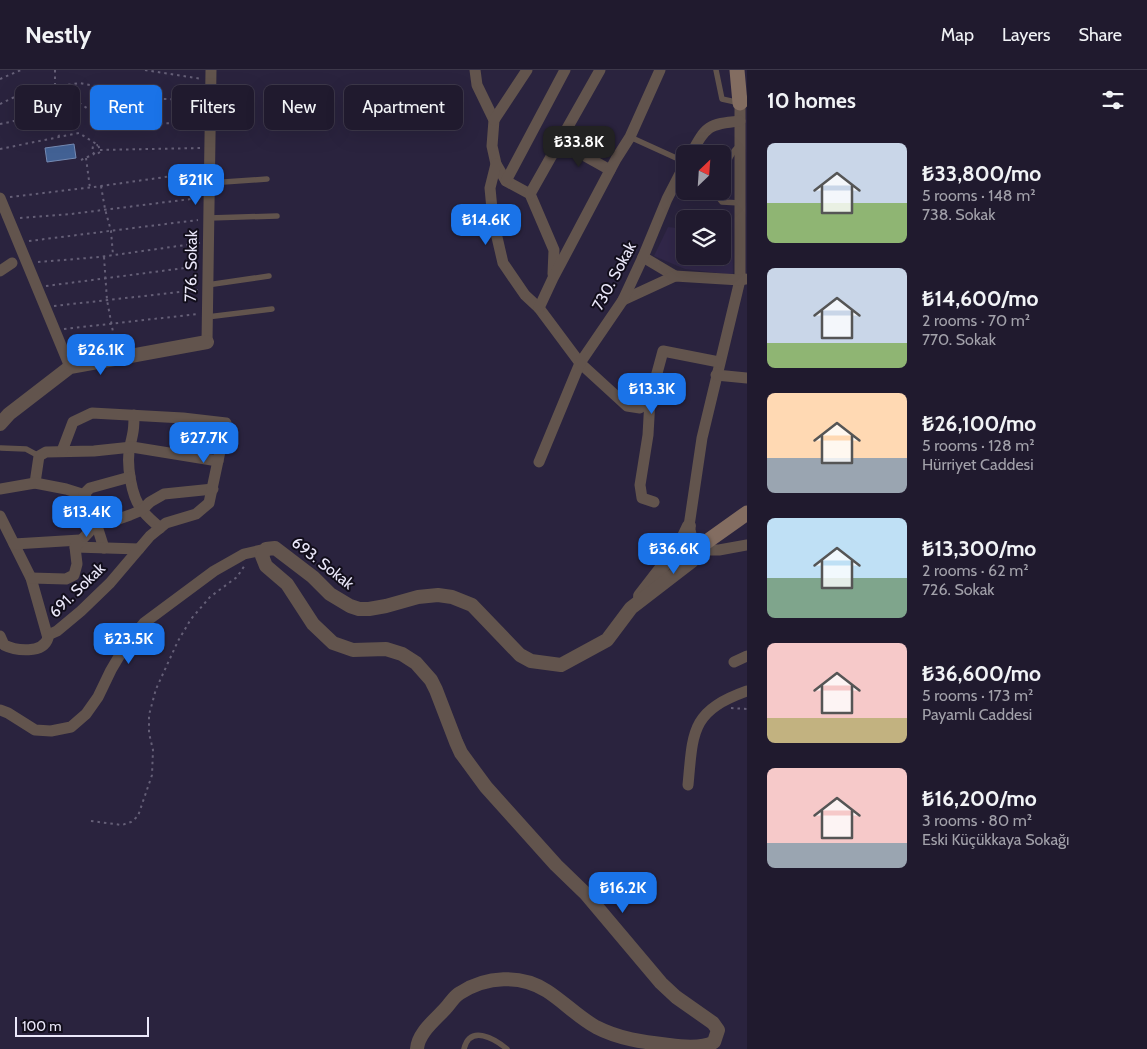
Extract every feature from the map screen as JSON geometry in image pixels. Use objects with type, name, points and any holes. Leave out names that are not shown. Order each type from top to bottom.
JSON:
[{"type":"main road","points":[[737,70],[743,102]]},
{"type":"main road","points":[[695,550],[747,513]]},
{"type":"street","points":[[475,70],[477,85],[494,120]]},
{"type":"street","points":[[527,70],[494,120],[492,146],[496,164],[506,181],[530,194],[554,250],[553,278]]},
{"type":"street","points":[[506,181],[565,70]]},
{"type":"street","points":[[530,194],[600,70]]},
{"type":"street","points":[[538,308],[610,170],[630,137],[660,70]]},
{"type":"street","points":[[631,608],[681,543],[689,526],[702,438],[716,375],[744,280],[740,203],[740,121],[743,102]]},
{"type":"street","points":[[695,145],[702,133],[708,128],[716,124],[740,121]]},
{"type":"street","name":"776. Sokak","points":[[206,342],[210,130]]},
{"type":"street","points":[[560,142],[610,170]]},
{"type":"street","points":[[496,164],[490,188],[493,220],[503,263],[580,363],[628,406],[640,408],[650,399]]},
{"type":"street","name":"730. Sokak","points":[[539,462],[580,363],[623,300],[676,182]]},
{"type":"street","points":[[0,198],[70,368]]},
{"type":"street","points":[[643,257],[675,276],[744,280]]},
{"type":"street","points":[[0,271],[12,263]]},
{"type":"street","points":[[623,300],[675,276]]},
{"type":"street","points":[[0,424],[9,414],[70,368],[206,342]]},
{"type":"street","points":[[654,502],[642,498],[640,485],[648,435],[650,399],[663,351],[719,362]]},
{"type":"street","points":[[716,375],[747,378]]},
{"type":"street","points":[[62,451],[73,422],[92,413],[183,418],[226,423],[213,489],[164,494],[150,502],[142,510],[110,522],[95,520]]},
{"type":"street","points":[[134,415],[134,433],[129,447],[131,484],[142,510],[160,528]]},
{"type":"street","points":[[35,483],[39,456],[42,453],[129,447],[218,461]]},
{"type":"street","points":[[104,548],[84,494],[90,488],[130,477]]},
{"type":"street","points":[[0,488],[35,483],[66,488],[85,496]]},
{"type":"street","name":"691. Sokak","points":[[1,642],[17,650],[41,647],[47,643],[48,635],[57,631],[81,611],[110,583],[160,528],[166,523],[196,514],[209,503],[213,489]]},
{"type":"street","points":[[0,516],[31,578],[48,635]]},
{"type":"street","points":[[31,578],[66,579],[74,575],[77,564],[78,544],[89,532],[95,520]]},
{"type":"street","points":[[631,608],[692,561],[695,550],[689,526]]},
{"type":"street","points":[[14,544],[78,544],[104,548],[139,549]]},
{"type":"street","points":[[695,550],[719,550],[747,545]]},
{"type":"street","name":"693. Sokak","points":[[0,710],[35,730],[51,731],[71,726],[86,714],[98,697],[124,648],[144,622],[214,571],[244,554],[266,549],[275,548],[313,577],[330,594],[359,609],[386,606],[418,597],[438,596],[461,600],[472,605],[520,655],[532,661],[561,665],[607,640],[631,608]]},
{"type":"street","points":[[266,549],[262,556],[266,566],[287,584],[313,624],[333,643],[353,650],[386,649],[394,651],[416,663],[424,671],[436,690],[456,742],[472,769],[486,787],[544,852],[586,894],[661,983],[676,998],[713,1023],[718,1030],[714,1042],[704,1046],[682,1047],[627,1039],[606,1032],[585,1020],[538,986],[517,980],[494,980],[481,983],[459,993],[422,1036],[417,1049]]},
{"type":"street","points":[[734,662],[747,656]]},
{"type":"street","points":[[688,785],[692,744],[696,729],[702,719],[723,700],[747,691]]},
{"type":"lane","points":[[716,70],[722,99],[743,102]]},
{"type":"lane","points":[[630,137],[676,159]]},
{"type":"lane","points":[[731,154],[740,145]]},
{"type":"lane","points":[[209,183],[267,180]]},
{"type":"lane","points":[[720,200],[722,202],[740,203]]},
{"type":"lane","points":[[208,218],[277,216]]},
{"type":"lane","points":[[207,287],[269,276]]},
{"type":"lane","points":[[207,315],[272,309]]},
{"type":"lane","points":[[1,448],[26,449],[39,456]]},
{"type":"lane","points":[[464,1049],[470,1039],[481,1035],[495,1039],[507,1049]]},
{"type":"path","points":[[0,79],[21,70]]},
{"type":"path","points":[[55,70],[55,85]]},
{"type":"path","points":[[145,70],[211,75]]},
{"type":"path","points":[[68,85],[80,83],[162,99],[172,99]]},
{"type":"path","points":[[0,104],[15,96]]},
{"type":"path","points":[[80,104],[91,111],[154,123],[172,123]]},
{"type":"path","points":[[0,124],[15,121]]},
{"type":"path","points":[[58,130],[59,137]]},
{"type":"path","points":[[0,149],[79,133],[98,145],[100,150]]},
{"type":"path","points":[[94,154],[92,152],[93,146],[98,145]]},
{"type":"path","points":[[82,160],[98,154],[100,150],[210,148]]},
{"type":"path","points":[[86,158],[90,188]]},
{"type":"path","points":[[0,198],[90,188],[209,171]]},
{"type":"path","points":[[101,186],[111,231],[113,255]]},
{"type":"path","points":[[8,219],[209,197]]},
{"type":"path","points":[[17,242],[208,218]]},
{"type":"path","points":[[26,263],[113,255],[208,242]]},
{"type":"path","points":[[104,256],[107,300],[118,358]]},
{"type":"path","points":[[36,287],[208,265]]},
{"type":"path","points":[[44,307],[207,287]]},
{"type":"path","points":[[54,330],[207,315]]},
{"type":"path","points":[[91,821],[122,826],[131,822],[140,812],[152,775],[153,750],[149,733],[149,716],[156,689],[191,619],[210,597],[237,576],[244,566],[244,554]]},
{"type":"shaded area","points":[[732,217],[733,275],[685,269],[654,256],[668,227],[676,228],[676,265],[731,265]]},
{"type":"water","points":[[74,144],[76,158],[47,162],[45,148]]},
{"type":"building","points":[[689,265],[724,265],[724,266]]}]
